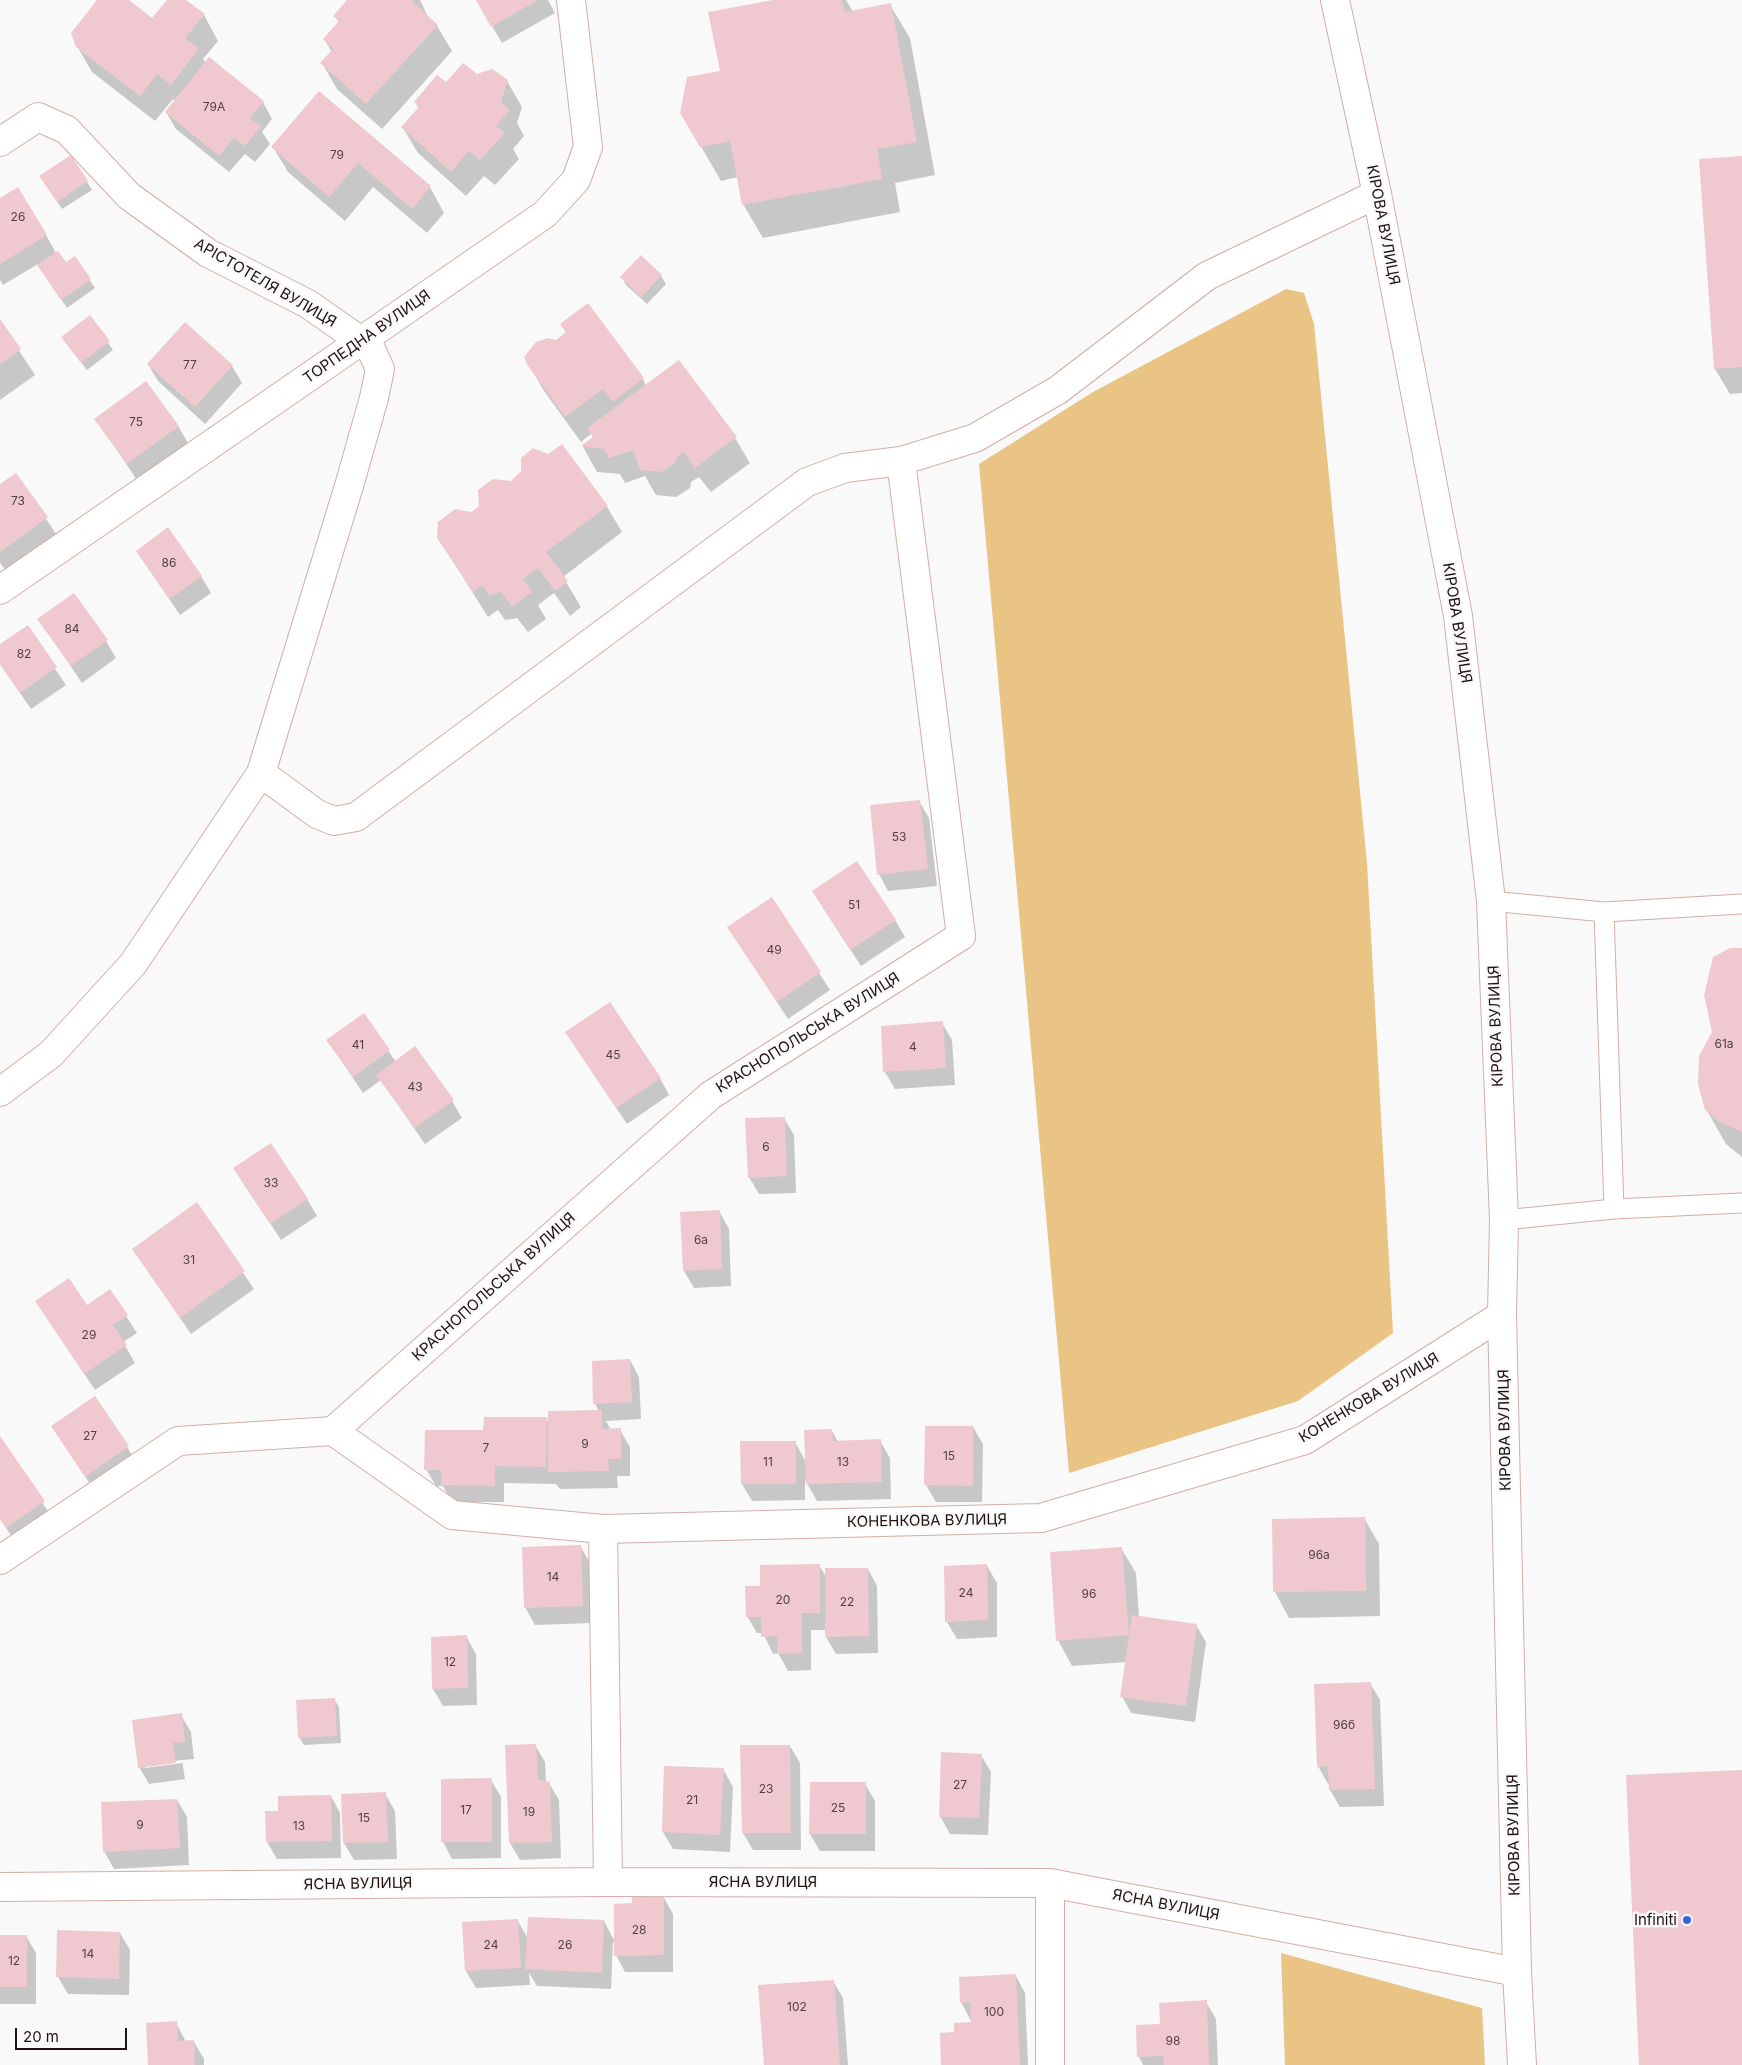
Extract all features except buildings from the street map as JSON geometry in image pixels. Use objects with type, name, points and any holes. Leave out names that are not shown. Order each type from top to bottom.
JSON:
[{"type":"street","name":"ТОРПЕДНА ВУЛИЦЯ","points":[[0,590],[545,214],[576,180],[588,147],[571,0]]},
{"type":"street","name":"КІРОВА ВУЛИЦЯ","points":[[1335,0],[1377,194],[1458,616],[1491,901],[1504,1220],[1502,1315],[1517,1972],[1522,2065]]},
{"type":"street","name":"АРІСТОТЕЛЯ ВУЛИЦЯ","points":[[0,142],[38,117],[67,130],[129,196],[208,253],[308,304],[364,339]]},
{"type":"street","points":[[261,773],[317,814],[334,821],[356,817],[807,482],[845,468],[901,461],[975,438],[1058,390],[1208,276],[1377,194]]},
{"type":"street","points":[[0,1092],[51,1054],[133,964],[261,773],[374,398],[380,369],[364,339]]},
{"type":"street","name":"КРАСНОПОЛЬСЬКА ВУЛИЦЯ","points":[[333,1431],[711,1095],[961,936],[901,461]]},
{"type":"street","name":"КОНЕНКОВА ВУЛИЦЯ","points":[[333,1431],[452,1514],[603,1529],[1041,1518],[1305,1440],[1502,1315]]},
{"type":"street","points":[[0,1560],[178,1441],[333,1431]]},
{"type":"street","points":[[603,1529],[608,1882]]},
{"type":"street","name":"ЯСНА ВУЛИЦЯ","points":[[0,1887],[608,1882],[1050,1883],[1517,1972]]},
{"type":"street","points":[[1050,1883],[1050,2065]]},
{"type":"lane","points":[[1491,901],[1604,912],[1742,904]]},
{"type":"lane","points":[[1604,912],[1614,1209]]},
{"type":"lane","points":[[1504,1220],[1614,1209],[1742,1203]]},
{"type":"shaded area","points":[[1286,289],[1304,293],[1314,324],[1367,863],[1393,1333],[1298,1401],[1069,1473],[979,464],[1093,392]]},
{"type":"shaded area","points":[[1281,1953],[1482,2008],[1485,2065],[1285,2065]]},
{"type":"place","name":"Infiniti","points":[[1687,1920]]}]
